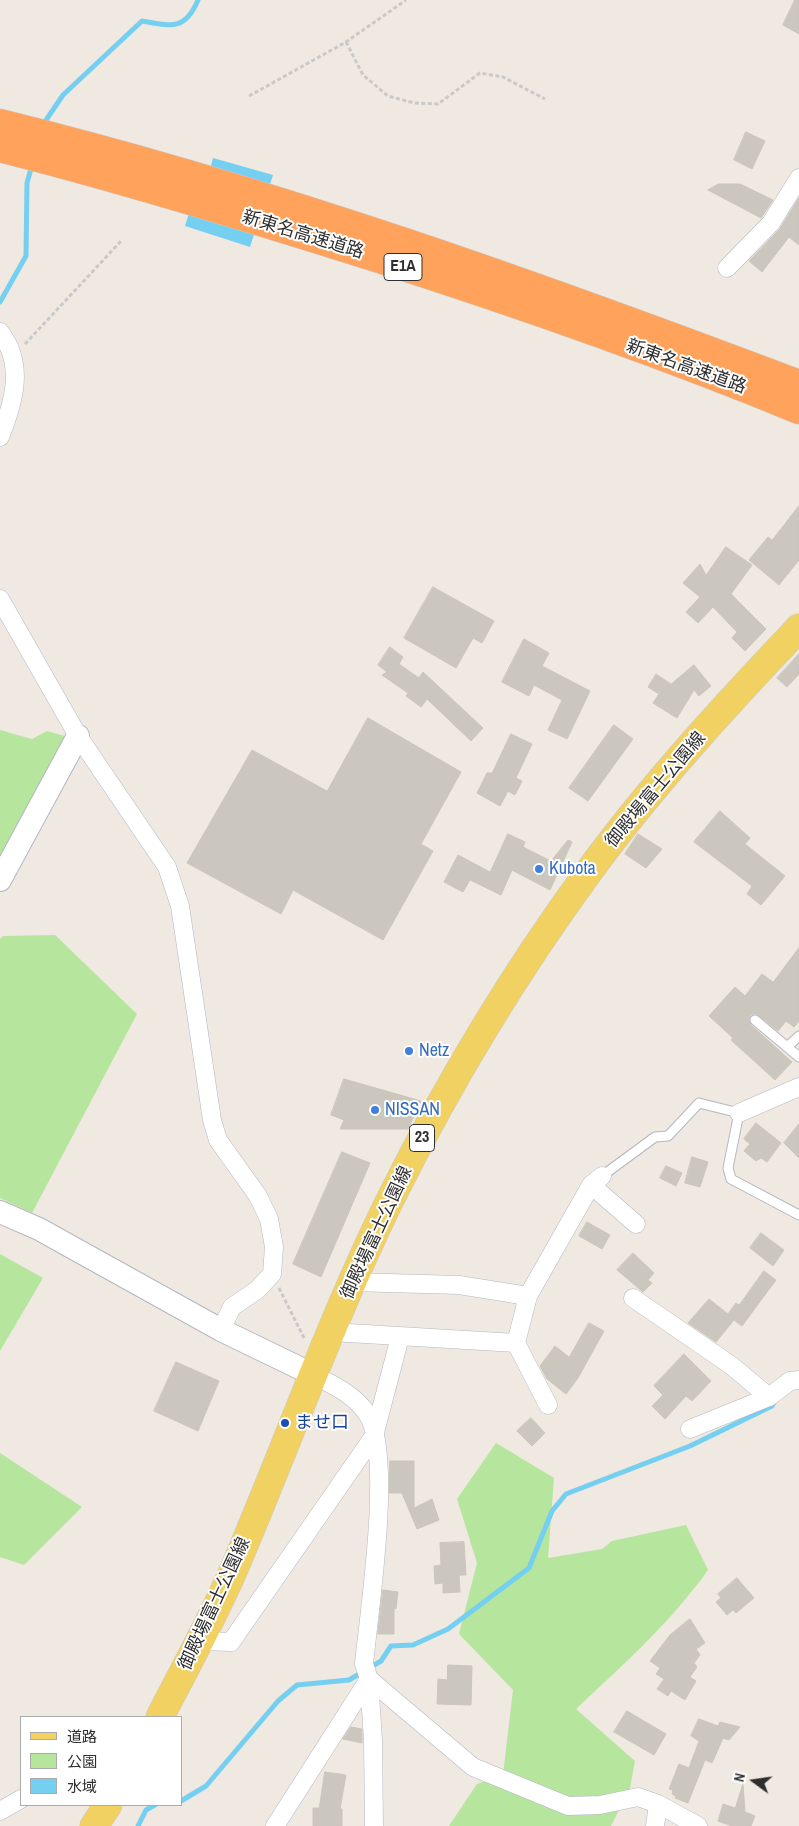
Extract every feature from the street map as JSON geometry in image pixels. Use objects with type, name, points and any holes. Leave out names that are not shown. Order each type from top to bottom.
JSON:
[{"type":"highway","name":"新東名高速道路","points":[[0,123],[99,148],[295,206],[438,252],[594,307],[799,384]]},
{"type":"highway","name":"新東名高速道路","points":[[0,148],[116,179],[286,229],[449,282],[727,381],[799,410]]},
{"type":"main road","name":"御殿場富士公園線","points":[[161,1716],[201,1641],[234,1570],[352,1282],[394,1193],[434,1116],[523,968],[590,869],[668,772],[799,628]]},
{"type":"main road","points":[[94,1826],[107,1806]]},
{"type":"street","points":[[727,268],[771,223],[799,178]]},
{"type":"street","points":[[0,332],[10,344],[17,375],[14,401],[0,437]]},
{"type":"street","points":[[0,600],[78,736],[167,867],[180,906],[212,1120],[218,1140],[258,1196],[269,1219],[274,1246],[272,1274],[257,1290],[232,1307],[221,1330]]},
{"type":"street","points":[[0,880],[78,736]]},
{"type":"street","points":[[739,1113],[799,1087]]},
{"type":"street","points":[[548,1405],[516,1343],[528,1296],[597,1180],[636,1224]]},
{"type":"street","points":[[0,1212],[39,1229],[221,1330],[316,1370],[353,1396],[369,1417],[374,1436],[379,1490],[364,1664],[369,1679],[373,1740],[374,1826]]},
{"type":"street","points":[[352,1282],[459,1286],[528,1296]]},
{"type":"street","points":[[633,1298],[732,1366],[769,1397]]},
{"type":"street","points":[[332,1332],[516,1343]]},
{"type":"street","points":[[201,1641],[231,1642],[374,1436],[400,1336]]},
{"type":"street","points":[[690,1429],[769,1397],[790,1381],[799,1380]]},
{"type":"street","points":[[369,1679],[474,1767],[568,1806],[600,1805],[638,1797],[658,1804],[698,1826]]},
{"type":"street","points":[[275,1826],[369,1679]]},
{"type":"street","points":[[0,1811],[20,1800]]},
{"type":"street","points":[[654,1826],[658,1804]]},
{"type":"lane","points":[[755,1020],[799,1058]]},
{"type":"lane","points":[[786,1047],[799,1036]]},
{"type":"lane","points":[[597,1180],[655,1137],[668,1136],[699,1103],[739,1113],[728,1168],[731,1179],[799,1215]]},
{"type":"path","points":[[249,96],[346,42],[406,0]]},
{"type":"path","points":[[346,42],[363,75],[388,96],[414,103],[438,104],[480,74],[503,77],[545,99]]},
{"type":"path","points":[[12,358],[122,240]]},
{"type":"path","points":[[272,1274],[316,1370]]},
{"type":"green space","points":[[0,730],[32,739],[47,731],[68,737],[0,862]]},
{"type":"green space","points":[[55,935],[137,1014],[32,1213],[0,1198],[0,939],[3,936]]},
{"type":"green space","points":[[0,1254],[43,1278],[0,1351]]},
{"type":"green space","points":[[496,1443],[554,1478],[548,1558],[602,1549],[612,1541],[686,1525],[708,1570],[662,1625],[576,1709],[635,1761],[630,1788],[611,1826],[449,1826],[477,1784],[503,1775],[513,1690],[459,1634],[477,1563],[457,1499]]},
{"type":"green space","points":[[0,1453],[82,1507],[24,1565],[0,1557]]},
{"type":"water","points":[[213,158],[273,175],[250,247],[185,226],[202,171],[209,173]]},
{"type":"building","points":[[795,0],[799,0],[799,34],[783,25]]},
{"type":"building","points":[[746,132],[765,141],[752,169],[734,160]]},
{"type":"building","points":[[719,184],[740,184],[773,200],[761,218],[708,190]]},
{"type":"building","points":[[799,198],[799,245],[789,237],[762,272],[749,261],[779,230]]},
{"type":"building","points":[[799,506],[799,560],[779,585],[749,560],[768,537],[772,540]]},
{"type":"building","points":[[726,547],[752,565],[731,594],[766,629],[745,651],[732,638],[737,632],[713,607],[698,623],[686,612],[700,597],[683,583],[700,564],[706,575]]},
{"type":"building","points":[[433,587],[494,621],[482,643],[473,638],[456,668],[404,638]]},
{"type":"building","points":[[524,639],[549,653],[542,666],[590,691],[567,739],[548,730],[562,700],[534,685],[529,696],[502,682]]},
{"type":"building","points":[[390,647],[403,657],[399,664],[419,678],[423,672],[483,728],[471,741],[427,699],[421,707],[406,696],[408,693],[382,675],[387,672],[378,665]]},
{"type":"building","points":[[799,654],[799,674],[787,687],[777,678]]},
{"type":"building","points":[[694,665],[711,686],[699,696],[694,690],[677,718],[653,703],[659,694],[648,687],[656,674],[671,684]]},
{"type":"building","points":[[368,718],[461,772],[421,844],[433,851],[383,940],[293,890],[281,914],[187,863],[252,750],[327,791]]},
{"type":"building","points":[[614,725],[633,739],[588,801],[569,788]]},
{"type":"building","points":[[511,734],[532,744],[516,778],[522,781],[515,795],[508,791],[500,806],[477,793],[487,773],[492,773]]},
{"type":"building","points":[[720,811],[750,838],[745,844],[785,876],[761,905],[747,894],[752,886],[694,842]]},
{"type":"building","points":[[508,834],[525,842],[523,847],[551,861],[568,840],[572,842],[550,890],[512,870],[501,895],[470,880],[463,892],[444,882],[458,855],[490,872]]},
{"type":"building","points":[[638,834],[662,849],[646,868],[625,854]]},
{"type":"building","points":[[799,948],[799,1021],[794,1027],[786,1021],[778,1031],[757,1014],[752,1014],[749,1018],[751,1025],[792,1062],[775,1080],[731,1040],[733,1038],[709,1016],[735,987],[745,996],[762,974],[773,982]]},
{"type":"building","points":[[344,1079],[421,1101],[408,1129],[340,1129],[344,1120],[331,1115]]},
{"type":"building","points":[[756,1123],[781,1143],[767,1162],[761,1158],[756,1161],[744,1151],[750,1144],[744,1139]]},
{"type":"building","points":[[799,1124],[799,1158],[784,1143]]},
{"type":"building","points":[[342,1152],[370,1163],[321,1277],[293,1264]]},
{"type":"building","points":[[692,1157],[708,1162],[700,1187],[685,1183]]},
{"type":"building","points":[[666,1166],[682,1173],[676,1186],[660,1178]]},
{"type":"building","points":[[587,1222],[610,1235],[602,1249],[579,1236]]},
{"type":"building","points":[[761,1233],[784,1250],[773,1266],[750,1248]]},
{"type":"building","points":[[633,1253],[654,1273],[648,1280],[652,1283],[643,1292],[617,1270]]},
{"type":"building","points":[[764,1271],[776,1280],[742,1326],[734,1320],[716,1342],[688,1323],[709,1299],[728,1314],[736,1303],[739,1305]]},
{"type":"building","points":[[589,1323],[604,1331],[578,1378],[566,1394],[547,1379],[540,1366],[555,1346],[569,1357]]},
{"type":"building","points":[[684,1354],[711,1381],[692,1401],[686,1396],[665,1419],[652,1406],[663,1395],[654,1386]]},
{"type":"building","points":[[176,1362],[219,1381],[198,1431],[154,1411]]},
{"type":"building","points":[[531,1418],[545,1433],[532,1446],[517,1431]]},
{"type":"building","points":[[390,1461],[414,1461],[414,1508],[432,1499],[439,1520],[417,1529],[402,1493],[390,1493]]},
{"type":"building","points":[[464,1542],[466,1575],[459,1575],[460,1592],[443,1593],[443,1583],[435,1584],[434,1566],[441,1565],[440,1543]]},
{"type":"building","points":[[737,1578],[754,1598],[736,1613],[733,1610],[727,1615],[716,1602],[721,1598],[718,1594]]},
{"type":"building","points":[[383,1590],[398,1592],[396,1609],[394,1608],[394,1634],[378,1634]]},
{"type":"building","points":[[690,1619],[705,1643],[696,1649],[700,1655],[694,1663],[697,1667],[690,1677],[696,1681],[685,1700],[671,1691],[668,1696],[657,1689],[664,1679],[656,1674],[660,1668],[650,1661],[670,1635]]},
{"type":"building","points":[[448,1665],[472,1666],[471,1705],[437,1704],[438,1679],[447,1680]]},
{"type":"building","points":[[627,1711],[666,1734],[654,1755],[614,1732]]},
{"type":"building","points":[[699,1719],[718,1726],[720,1722],[740,1727],[729,1740],[723,1738],[712,1763],[705,1760],[688,1803],[675,1798],[676,1796],[672,1794],[673,1790],[669,1789],[679,1764],[689,1768],[699,1741],[691,1736]]},
{"type":"building","points":[[351,1727],[362,1729],[362,1743],[343,1739]]},
{"type":"building","points":[[325,1772],[346,1775],[340,1809],[342,1809],[342,1826],[313,1826],[313,1808],[319,1808]]},
{"type":"building","points":[[743,1784],[745,1812],[755,1816],[751,1826],[732,1826],[718,1821],[723,1804],[735,1808]]},
{"type":"waterway","points":[[42,126],[63,95],[142,21],[169,25],[182,22],[188,17],[198,0]]},
{"type":"waterway","points":[[0,302],[26,256],[27,183],[32,165]]},
{"type":"waterway","points":[[182,1800],[206,1786],[278,1701],[297,1685],[349,1680],[381,1661],[391,1646],[413,1645],[448,1629],[529,1568],[552,1511],[566,1494],[690,1446],[772,1406],[775,1401]]},
{"type":"waterway","points":[[138,1826],[146,1810],[153,1806]]},
{"type":"place","name":"Kubota","points":[[539,869]]},
{"type":"place","name":"Netz","points":[[409,1051]]},
{"type":"place","name":"NISSAN","points":[[375,1110]]},
{"type":"place","name":"ませ口","points":[[285,1423]]}]
